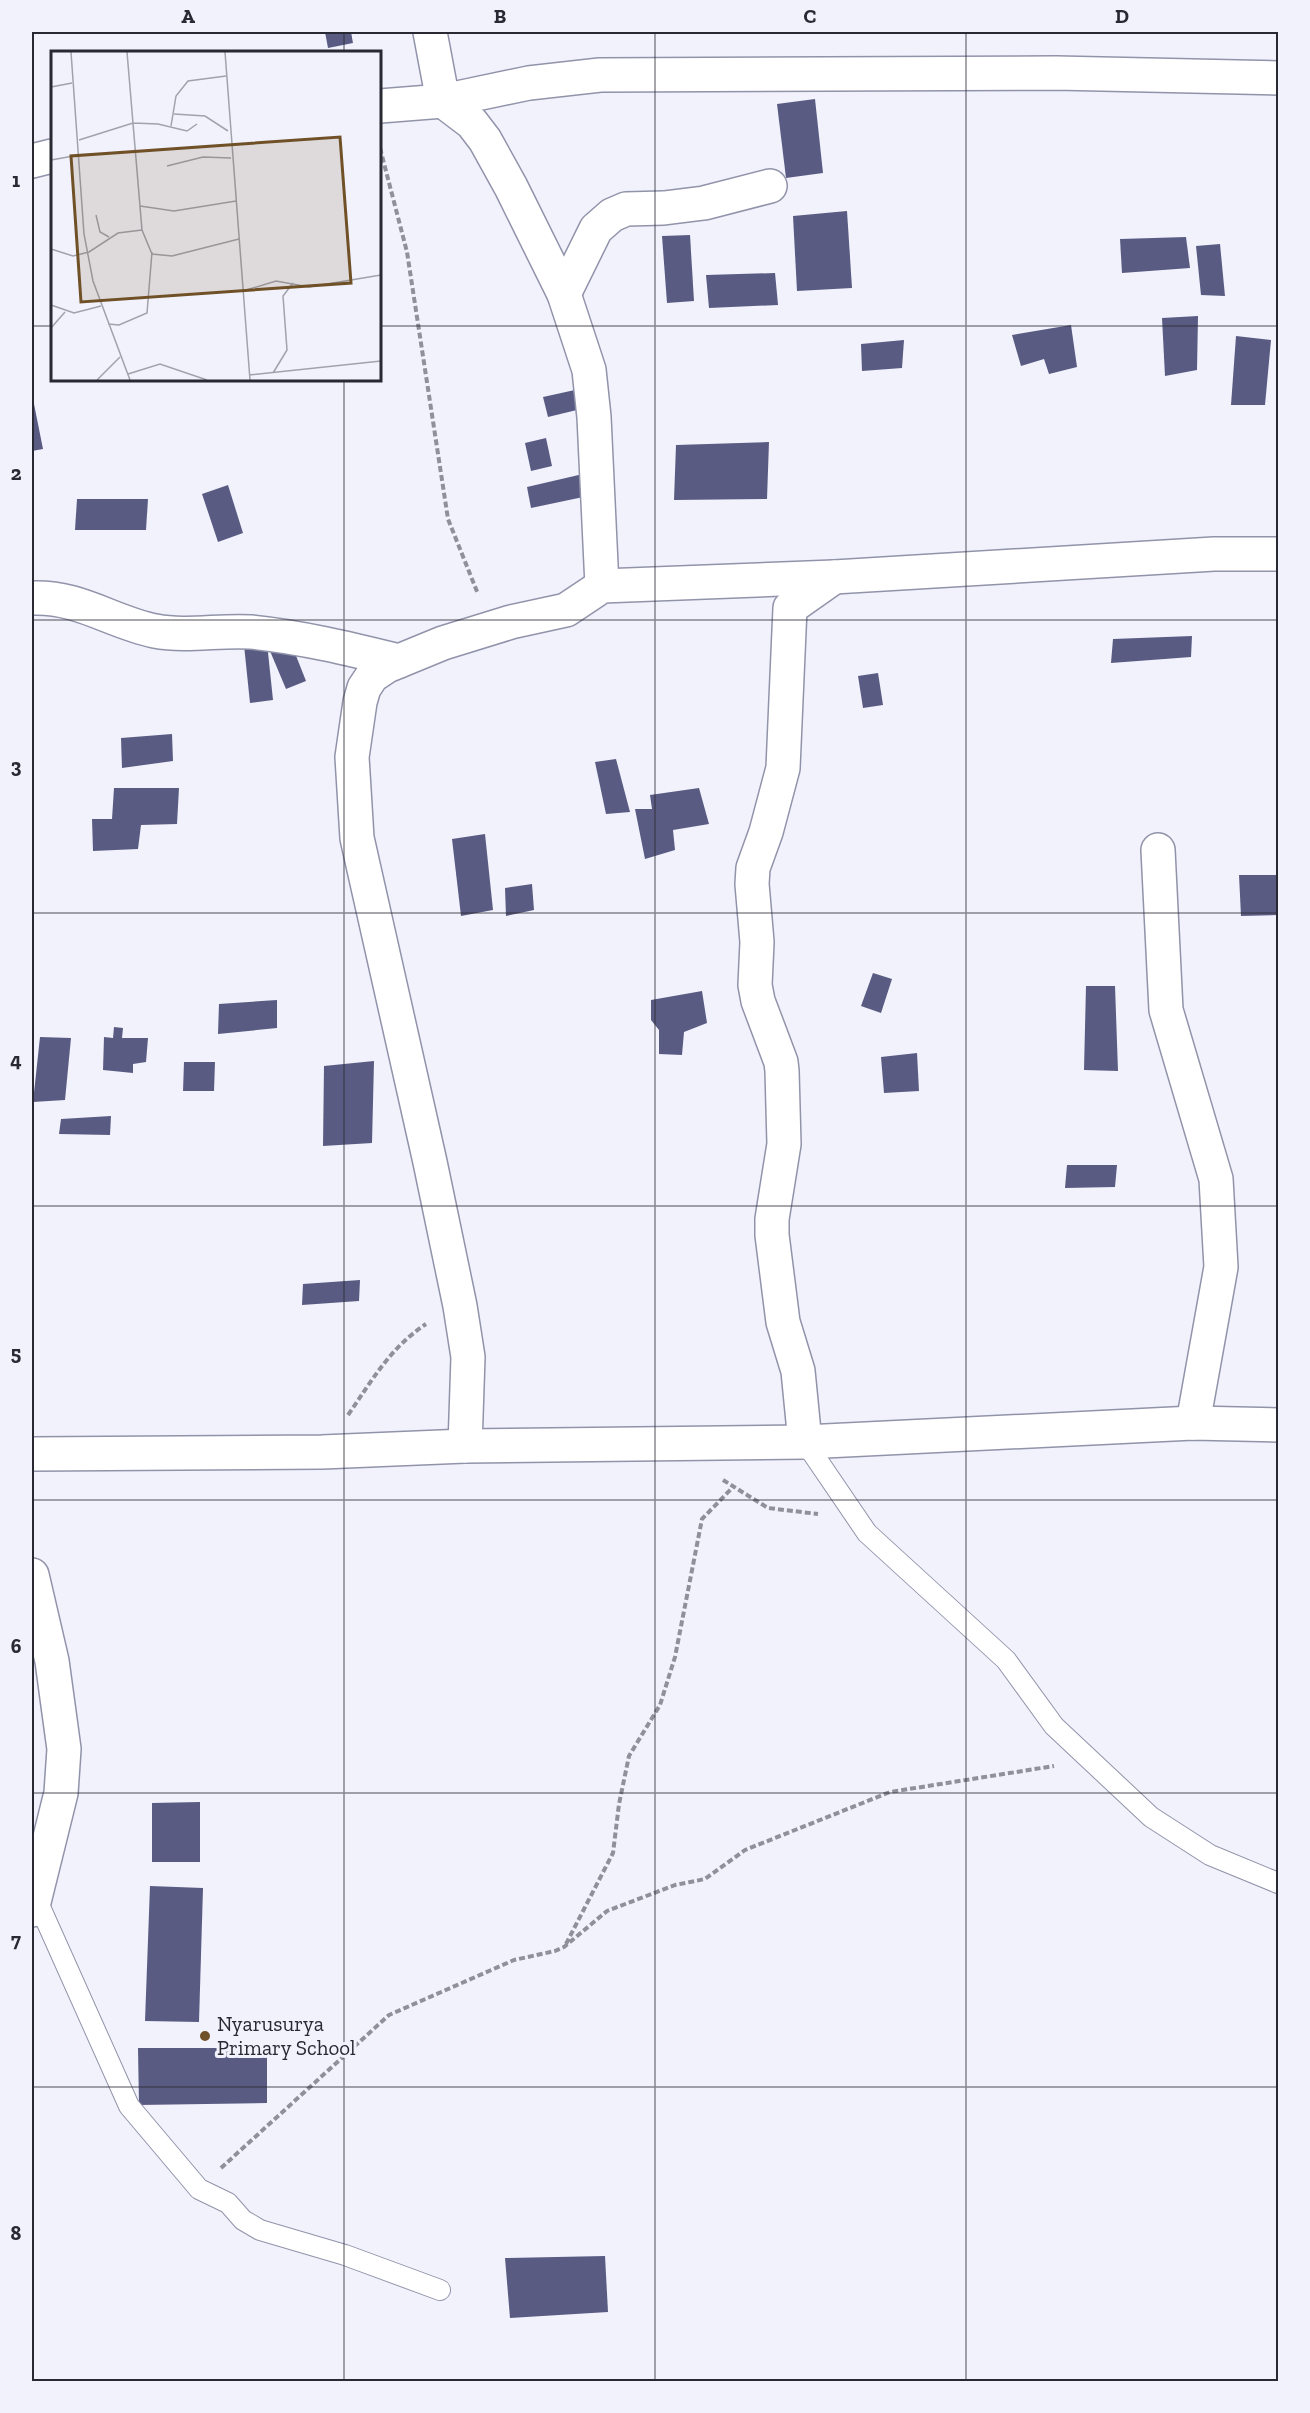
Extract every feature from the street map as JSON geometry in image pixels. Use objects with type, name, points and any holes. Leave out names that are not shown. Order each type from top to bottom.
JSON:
[{"type":"street","points":[[430,32],[443,101],[472,123],[485,140],[564,294],[589,370],[594,417],[602,586]]},
{"type":"street","points":[[381,106],[443,101],[529,83],[600,75],[1056,73],[1278,78]]},
{"type":"street","points":[[32,161],[51,156]]},
{"type":"street","points":[[564,294],[596,229],[612,215],[626,208],[664,208],[704,203],[770,186]]},
{"type":"street","points":[[465,1446],[468,1358],[460,1306],[357,838],[352,757],[360,702],[364,688],[372,676],[399,661],[443,643],[511,621],[566,610],[602,586],[834,577],[1214,554],[1278,554]]},
{"type":"street","points":[[805,1442],[798,1371],[783,1322],[772,1235],[784,1144],[782,1071],[781,1062],[758,1001],[755,985],[753,868],[766,832],[783,768],[790,608],[834,577]]},
{"type":"street","points":[[32,598],[80,604],[152,631],[181,635],[248,632],[306,639],[399,661]]},
{"type":"street","points":[[1158,850],[1166,1010],[1216,1179],[1221,1267],[1193,1423]]},
{"type":"street","points":[[32,1454],[322,1452],[465,1446],[805,1442],[1193,1423],[1278,1425]]},
{"type":"street","points":[[32,1575],[52,1661],[64,1749],[61,1793],[33,1901]]},
{"type":"lane","points":[[805,1442],[867,1533],[1006,1660],[1054,1726],[1151,1817],[1210,1855],[1278,1883]]},
{"type":"lane","points":[[33,1901],[129,2106],[199,2189],[228,2203],[243,2220],[260,2230],[345,2255],[440,2290]]},
{"type":"path","points":[[381,152],[407,252],[448,519],[492,628]]},
{"type":"path","points":[[322,1452],[387,1359],[406,1337],[432,1320]]},
{"type":"path","points":[[714,1475],[768,1508],[806,1511],[826,1516],[867,1533]]},
{"type":"path","points":[[564,1947],[613,1853],[619,1804],[629,1756],[660,1705],[675,1657],[702,1519],[733,1487]]},
{"type":"path","points":[[199,2189],[389,2015],[514,1960],[564,1947],[607,1911],[675,1885],[705,1879],[745,1850],[890,1792],[1090,1760]]},
{"type":"building","points":[[325,32],[351,32],[353,43],[328,48]]},
{"type":"building","points":[[815,99],[823,173],[786,178],[777,104]]},
{"type":"building","points":[[847,211],[852,288],[797,291],[793,216]]},
{"type":"building","points":[[690,235],[694,301],[667,303],[662,236]]},
{"type":"building","points":[[1186,237],[1190,268],[1122,273],[1120,239]]},
{"type":"building","points":[[1220,244],[1225,296],[1201,295],[1196,246]]},
{"type":"building","points":[[775,273],[778,305],[709,308],[706,275]]},
{"type":"building","points":[[1198,316],[1197,370],[1165,376],[1162,318]]},
{"type":"building","points":[[1071,325],[1077,367],[1049,374],[1044,359],[1021,366],[1012,335]]},
{"type":"building","points":[[1236,336],[1271,340],[1265,405],[1231,405]]},
{"type":"building","points":[[904,340],[902,368],[862,371],[861,344]]},
{"type":"building","points":[[584,388],[585,408],[548,417],[543,397]]},
{"type":"building","points":[[32,394],[43,449],[32,451]]},
{"type":"building","points":[[546,438],[552,466],[531,471],[525,443]]},
{"type":"building","points":[[769,442],[767,499],[674,500],[676,445]]},
{"type":"building","points":[[583,474],[588,496],[531,508],[527,487]]},
{"type":"building","points":[[228,485],[243,533],[218,542],[202,494]]},
{"type":"building","points":[[77,499],[148,499],[146,530],[75,530]]},
{"type":"building","points":[[1192,636],[1191,657],[1111,663],[1113,639]]},
{"type":"building","points":[[267,643],[273,700],[250,703],[244,645]]},
{"type":"building","points":[[291,643],[306,681],[286,689],[270,651]]},
{"type":"building","points":[[878,673],[883,705],[863,708],[858,676]]},
{"type":"building","points":[[172,734],[173,761],[122,768],[121,738]]},
{"type":"building","points":[[616,759],[630,812],[606,814],[595,762]]},
{"type":"building","points":[[114,788],[179,788],[177,824],[141,825],[138,849],[93,851],[92,819],[112,819]]},
{"type":"building","points":[[699,788],[709,824],[673,830],[675,850],[645,859],[635,809],[652,809],[650,795]]},
{"type":"building","points":[[485,834],[493,910],[461,916],[452,839]]},
{"type":"building","points":[[1239,875],[1278,875],[1278,915],[1241,916]]},
{"type":"building","points":[[532,884],[534,910],[506,916],[505,888]]},
{"type":"building","points":[[873,973],[892,979],[881,1013],[861,1006]]},
{"type":"building","points":[[1086,986],[1115,986],[1118,1071],[1084,1070]]},
{"type":"building","points":[[702,991],[707,1023],[684,1032],[682,1055],[659,1054],[659,1030],[651,1020],[651,1000]]},
{"type":"building","points":[[277,1000],[277,1028],[218,1034],[219,1004]]},
{"type":"building","points":[[114,1027],[123,1028],[122,1038],[148,1038],[146,1062],[133,1064],[133,1073],[103,1070],[104,1037],[113,1038]]},
{"type":"building","points":[[40,1037],[71,1038],[65,1100],[33,1102]]},
{"type":"building","points":[[917,1053],[919,1091],[884,1093],[881,1057]]},
{"type":"building","points":[[374,1061],[372,1143],[323,1146],[324,1066]]},
{"type":"building","points":[[184,1062],[215,1062],[214,1091],[183,1091]]},
{"type":"building","points":[[111,1116],[110,1135],[59,1134],[61,1119]]},
{"type":"building","points":[[1067,1165],[1117,1165],[1115,1187],[1065,1188]]},
{"type":"building","points":[[360,1280],[359,1301],[302,1305],[303,1284]]},
{"type":"building","points":[[200,1802],[200,1862],[152,1862],[152,1803]]},
{"type":"building","points":[[150,1886],[203,1888],[199,2022],[145,2021]]},
{"type":"building","points":[[138,2048],[267,2048],[267,2103],[139,2105]]},
{"type":"building","points":[[605,2256],[608,2312],[510,2318],[505,2258]]},
{"type":"place","name":"Nyarusurya Primary School","points":[[205,2036]]}]
